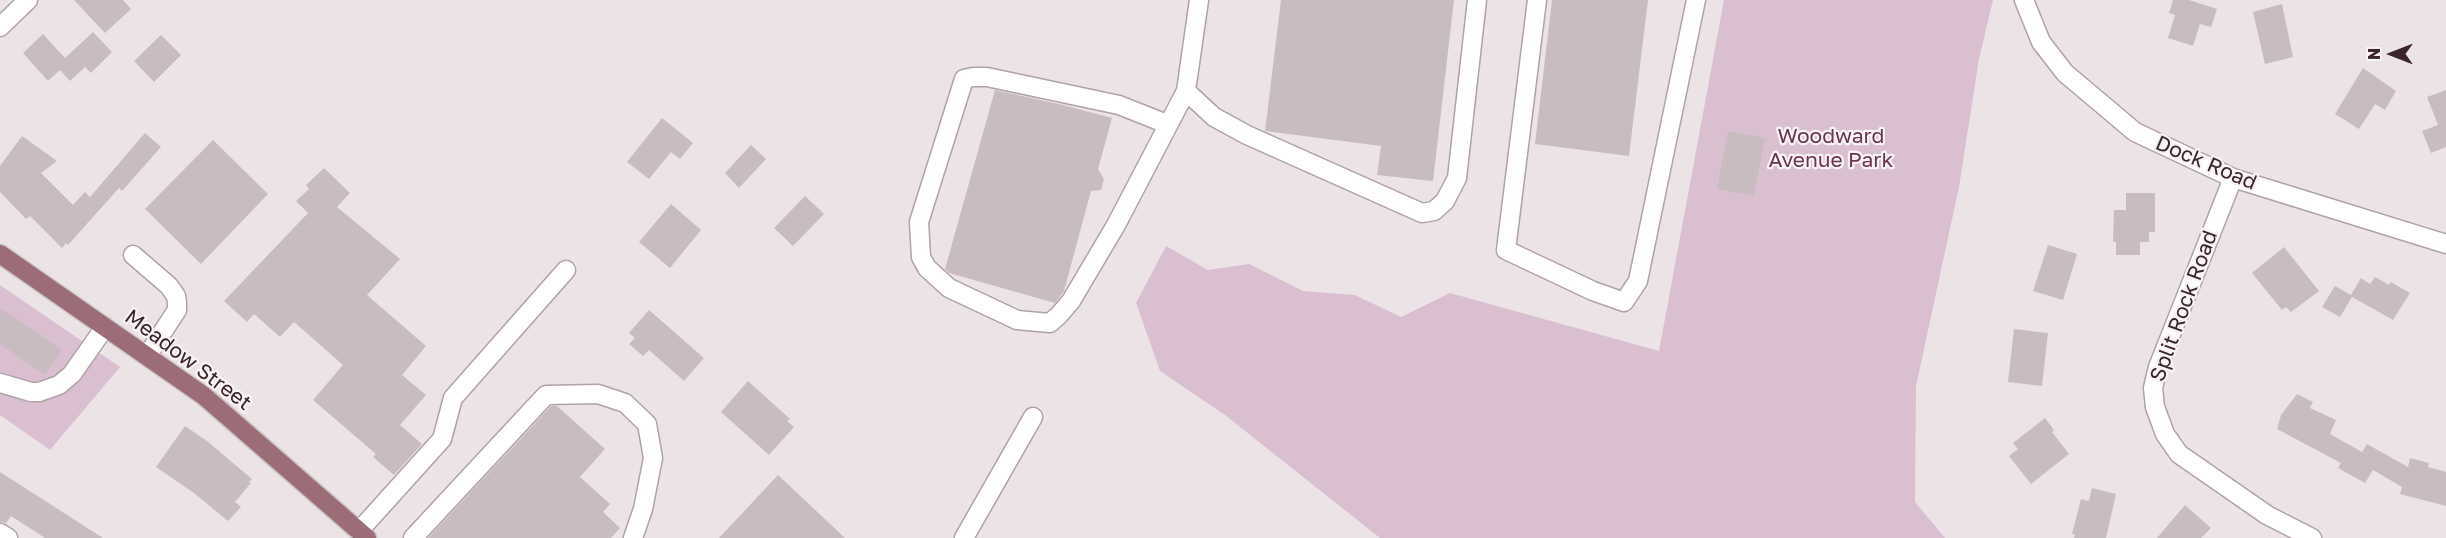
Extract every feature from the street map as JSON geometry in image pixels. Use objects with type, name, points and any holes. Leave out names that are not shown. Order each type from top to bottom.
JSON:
[{"type":"main road","name":"Meadow Street","points":[[0,254],[204,396],[363,535]]},
{"type":"street","points":[[0,27],[28,0]]},
{"type":"street","points":[[1167,124],[1119,105],[987,77],[964,79],[919,222],[920,249],[927,268],[950,288],[1017,320],[1050,323],[1059,315],[1071,301],[1111,234],[1186,91],[1199,0]]},
{"type":"street","points":[[1186,91],[1214,117],[1247,135],[1422,213],[1434,211],[1445,201],[1457,178],[1477,0]]},
{"type":"street","points":[[1537,0],[1506,250],[1593,291],[1624,302],[1638,281],[1696,0]]},
{"type":"street","name":"Dock Road","points":[[2024,0],[2041,42],[2065,73],[2135,132],[2233,178],[2446,244]]},
{"type":"street","name":"Split Rock Road","points":[[2233,178],[2158,367],[2153,388],[2155,407],[2164,434],[2179,454],[2267,515],[2312,538]]},
{"type":"street","points":[[133,255],[169,286],[176,296],[177,303],[177,310],[147,356]]},
{"type":"street","points":[[363,535],[442,439],[453,398],[566,270]]},
{"type":"street","points":[[0,383],[31,392],[39,392],[59,385],[72,374],[105,327]]},
{"type":"street","points":[[413,538],[546,395],[598,394],[625,403],[647,424],[653,458],[643,509],[633,538]]},
{"type":"street","points":[[964,538],[1034,417]]},
{"type":"street","points":[[0,533],[8,538]]},
{"type":"green space","name":"Woodward Avenue Park","points":[[1724,0],[1993,0],[1979,59],[1959,187],[1916,386],[1915,502],[1945,538],[1380,538],[1225,415],[1160,371],[1136,303],[1166,246],[1208,270],[1249,264],[1303,291],[1355,295],[1401,317],[1450,293],[1659,351]]},
{"type":"green space","points":[[0,285],[120,367],[50,450],[0,415]]},
{"type":"building","points":[[74,0],[123,0],[131,9],[105,33]]},
{"type":"building","points":[[1281,0],[1454,0],[1433,181],[1377,175],[1381,146],[1265,131]]},
{"type":"building","points":[[1552,0],[1648,0],[1629,156],[1535,144]]},
{"type":"building","points":[[2173,0],[2189,0],[2217,9],[2211,27],[2200,24],[2193,46],[2168,38],[2175,15],[2169,13]]},
{"type":"building","points":[[2282,4],[2293,57],[2265,64],[2253,12]]},
{"type":"building","points":[[93,32],[112,52],[91,73],[85,67],[70,81],[60,70],[48,81],[23,53],[43,34],[65,58]]},
{"type":"building","points":[[161,35],[181,55],[154,82],[134,61]]},
{"type":"building","points":[[2363,68],[2396,91],[2385,110],[2375,104],[2359,129],[2335,114]]},
{"type":"building","points":[[995,90],[1112,118],[1098,169],[1104,179],[1101,190],[1091,191],[1064,291],[1055,303],[949,273],[945,269]]},
{"type":"building","points":[[2446,90],[2446,147],[2431,153],[2422,131],[2438,125],[2427,97]]},
{"type":"building","points":[[662,118],[693,143],[680,159],[671,152],[649,179],[627,162]]},
{"type":"building","points":[[1728,131],[1765,138],[1754,196],[1717,189]]},
{"type":"building","points":[[145,133],[161,147],[122,191],[119,188],[68,245],[66,243],[62,248],[30,216],[26,219],[0,192],[0,166],[22,136],[57,161],[41,173],[73,205],[85,192],[90,197]]},
{"type":"building","points":[[213,140],[268,194],[201,264],[145,209]]},
{"type":"building","points":[[751,145],[766,159],[739,188],[725,173]]},
{"type":"building","points":[[324,168],[350,193],[337,207],[400,259],[367,295],[426,346],[402,375],[426,395],[400,425],[422,444],[394,475],[373,457],[376,454],[313,400],[343,365],[294,322],[280,337],[254,314],[247,322],[224,301],[308,213],[296,201],[309,189],[306,185]]},
{"type":"building","points":[[2126,193],[2155,193],[2155,232],[2149,232],[2149,242],[2140,242],[2140,255],[2116,255],[2116,242],[2113,242],[2114,210],[2126,210]]},
{"type":"building","points":[[805,196],[824,214],[793,246],[774,228]]},
{"type":"building","points":[[671,204],[701,230],[670,268],[639,242]]},
{"type":"building","points":[[2048,245],[2077,254],[2063,300],[2033,291]]},
{"type":"building","points":[[2284,247],[2319,291],[2291,312],[2286,307],[2282,310],[2252,273]]},
{"type":"building","points":[[2375,277],[2389,285],[2391,282],[2410,293],[2393,320],[2352,297],[2340,317],[2322,307],[2335,286],[2351,295],[2361,278],[2370,284]]},
{"type":"building","points":[[0,308],[62,350],[45,375],[0,344]]},
{"type":"building","points":[[649,310],[704,358],[684,381],[649,350],[643,356],[629,344],[635,338],[629,333]]},
{"type":"building","points":[[2014,329],[2048,333],[2042,386],[2008,382]]},
{"type":"building","points":[[748,381],[790,419],[787,421],[794,427],[769,455],[721,412]]},
{"type":"building","points":[[2297,394],[2313,402],[2310,408],[2336,420],[2330,434],[2362,452],[2367,444],[2408,467],[2410,458],[2429,463],[2428,467],[2446,472],[2446,506],[2400,494],[2402,487],[2373,470],[2365,483],[2338,468],[2341,463],[2277,429],[2281,415]]},
{"type":"building","points":[[551,406],[557,406],[605,449],[580,477],[610,504],[603,512],[620,528],[611,538],[428,538]]},
{"type":"building","points":[[2045,418],[2054,430],[2052,432],[2069,454],[2031,484],[2009,456],[2018,449],[2013,443]]},
{"type":"building","points":[[185,426],[207,441],[252,479],[235,502],[241,507],[228,521],[194,493],[156,467]]},
{"type":"building","points":[[0,472],[103,538],[45,538],[11,516],[6,523],[0,522]]},
{"type":"building","points":[[778,475],[845,538],[719,538]]},
{"type":"building","points":[[2092,488],[2116,494],[2106,538],[2074,538],[2075,535],[2072,534],[2081,499],[2089,501]]},
{"type":"building","points":[[2185,505],[2211,528],[2201,538],[2157,538]]}]
